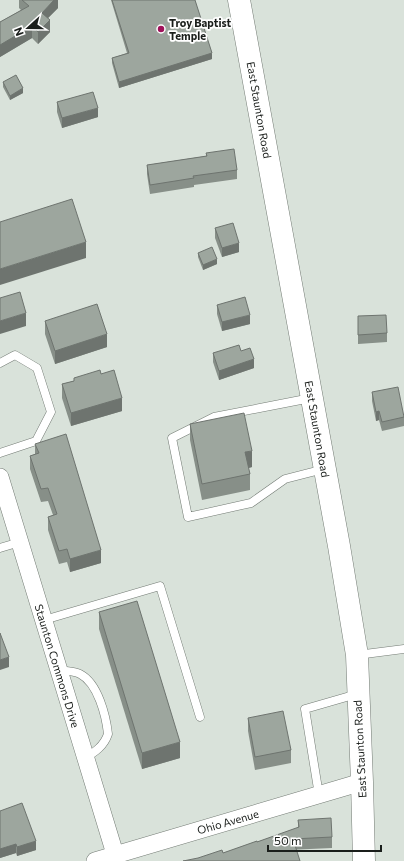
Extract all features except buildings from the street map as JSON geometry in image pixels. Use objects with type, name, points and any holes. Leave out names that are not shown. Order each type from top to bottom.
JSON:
[{"type":"main road","name":"East Staunton Road","points":[[239,0],[325,469],[357,655],[364,861]]},
{"type":"street","name":"Staunton Commons Drive","points":[[0,477],[115,854]]},
{"type":"street","name":"Ohio Avenue","points":[[95,861],[362,782]]},
{"type":"lane","points":[[0,363],[15,355],[37,368],[51,412],[36,441],[0,453]]},
{"type":"lane","points":[[312,398],[214,417],[172,438],[188,517],[250,503],[285,479],[325,469]]},
{"type":"lane","points":[[0,548],[20,542]]},
{"type":"lane","points":[[44,620],[160,586],[200,717]]},
{"type":"lane","points":[[357,655],[404,649]]},
{"type":"lane","points":[[59,670],[80,674],[92,684],[98,693],[108,734],[102,746],[85,758]]},
{"type":"lane","points":[[319,795],[305,708],[358,694]]},
{"type":"place","name":"Troy Baptist Temple","points":[[161,29]]}]
